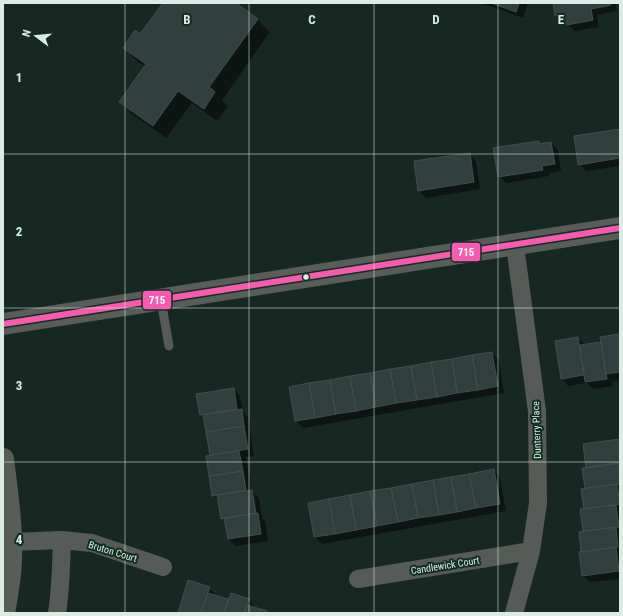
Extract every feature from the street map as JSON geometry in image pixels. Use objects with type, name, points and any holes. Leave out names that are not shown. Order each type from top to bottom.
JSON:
[{"type":"main road","points":[[3,324],[620,228]]},
{"type":"main road","points":[[3,459],[10,542],[10,574],[4,613]]},
{"type":"street","name":"Dunterry Place","points":[[514,613],[531,551],[538,503],[537,411],[515,245]]},
{"type":"street","name":"Bruton Court","points":[[10,542],[62,540],[92,543],[163,567]]},
{"type":"street","points":[[57,613],[60,593],[62,540]]},
{"type":"street","name":"Candlewick Court","points":[[358,579],[531,551]]},
{"type":"lane","points":[[161,300],[169,346]]},
{"type":"building","points":[[163,3],[236,3],[258,19],[209,87],[215,92],[204,109],[178,91],[153,126],[119,102],[146,64],[123,48],[135,30],[140,34]]},
{"type":"building","points":[[491,3],[519,3],[516,12]]},
{"type":"building","points":[[553,3],[611,3],[611,5],[591,9],[593,20],[567,25],[564,14],[555,16]]},
{"type":"building","points":[[620,129],[620,158],[578,165],[574,136]]},
{"type":"building","points":[[539,141],[539,144],[551,142],[555,164],[542,166],[543,170],[498,177],[493,148]]},
{"type":"building","points":[[470,153],[474,182],[418,191],[414,161]]},
{"type":"building","points":[[619,334],[620,372],[606,374],[600,337]]},
{"type":"building","points":[[578,337],[584,375],[561,379],[555,341]]},
{"type":"building","points":[[601,342],[607,379],[585,382],[580,345]]},
{"type":"building","points":[[492,352],[498,386],[478,390],[472,355]]},
{"type":"building","points":[[472,355],[478,390],[457,393],[452,359]]},
{"type":"building","points":[[452,359],[457,393],[437,397],[431,362]]},
{"type":"building","points":[[431,362],[437,397],[417,400],[411,366]]},
{"type":"building","points":[[411,366],[417,400],[396,403],[390,369]]},
{"type":"building","points":[[390,369],[396,403],[376,407],[370,373]]},
{"type":"building","points":[[370,373],[376,407],[356,411],[350,376]]},
{"type":"building","points":[[350,376],[356,411],[336,414],[330,380]]},
{"type":"building","points":[[330,380],[336,414],[315,418],[309,383]]},
{"type":"building","points":[[309,383],[315,418],[295,421],[289,387]]},
{"type":"building","points":[[234,388],[237,409],[200,415],[196,394]]},
{"type":"building","points":[[242,409],[244,426],[206,432],[203,415]]},
{"type":"building","points":[[244,426],[248,449],[210,455],[206,432]]},
{"type":"building","points":[[620,439],[620,463],[586,468],[583,444]]},
{"type":"building","points":[[239,451],[243,471],[209,476],[206,456]]},
{"type":"building","points":[[618,463],[620,484],[585,488],[582,468]]},
{"type":"building","points":[[494,469],[500,504],[476,508],[469,474]]},
{"type":"building","points":[[243,471],[246,490],[212,496],[209,476]]},
{"type":"building","points":[[469,474],[476,508],[457,512],[451,477]]},
{"type":"building","points":[[451,477],[457,512],[439,515],[433,480]]},
{"type":"building","points":[[433,480],[439,515],[418,518],[412,484]]},
{"type":"building","points":[[412,484],[418,518],[398,522],[391,488]]},
{"type":"building","points":[[617,484],[620,504],[584,509],[581,489]]},
{"type":"building","points":[[391,488],[398,522],[377,526],[370,491]]},
{"type":"building","points":[[252,490],[256,513],[221,519],[217,495]]},
{"type":"building","points":[[370,491],[377,526],[356,530],[350,495]]},
{"type":"building","points":[[350,495],[356,530],[335,534],[329,499]]},
{"type":"building","points":[[329,499],[335,534],[314,537],[308,503]]},
{"type":"building","points":[[616,505],[619,527],[583,531],[580,509]]},
{"type":"building","points":[[258,513],[261,534],[228,539],[224,518]]},
{"type":"building","points":[[616,527],[618,547],[581,552],[579,532]]},
{"type":"building","points":[[616,547],[619,571],[582,576],[579,552]]},
{"type":"building","points":[[188,580],[210,587],[201,613],[178,613]]},
{"type":"building","points":[[208,593],[228,599],[224,613],[201,613]]},
{"type":"building","points":[[231,593],[249,599],[244,613],[224,613]]},
{"type":"building","points":[[247,605],[267,611],[267,613],[244,613]]},
{"type":"transit line","name":"715","points":[[3,324],[620,228]]}]
